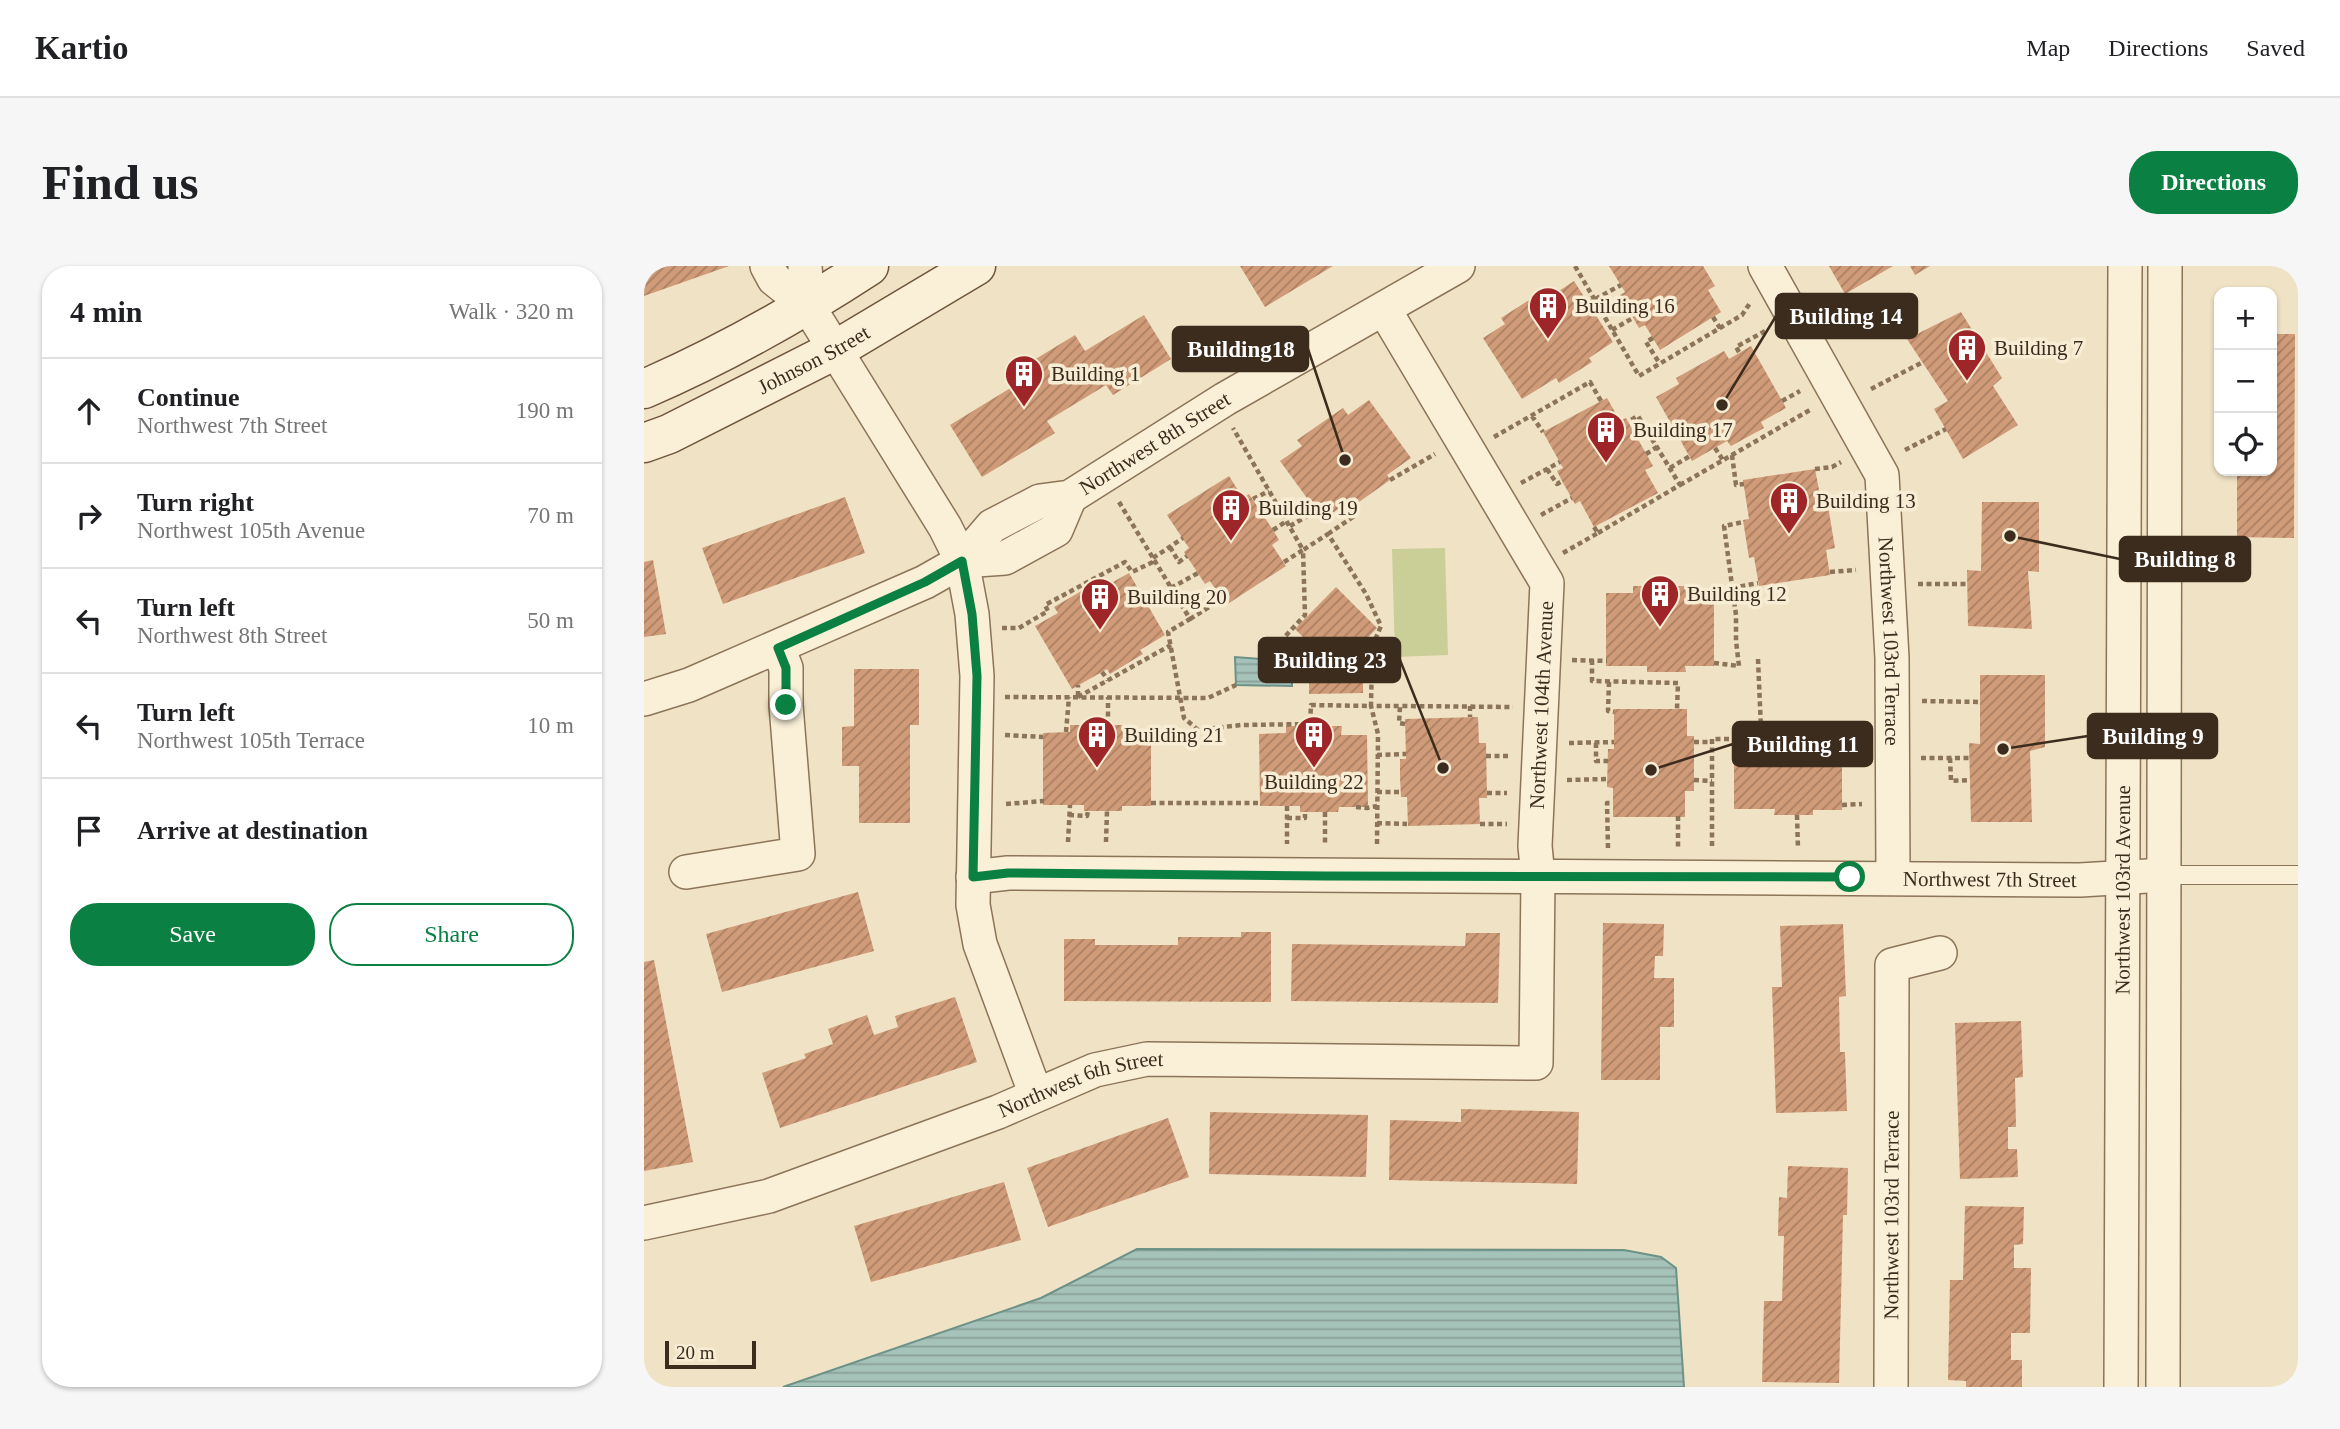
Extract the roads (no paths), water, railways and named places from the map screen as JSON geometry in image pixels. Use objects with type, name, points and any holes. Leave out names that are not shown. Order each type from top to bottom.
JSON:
[{"type":"street","points":[[767,266],[774,279],[808,306],[945,527],[962,561],[973,628],[977,676],[973,905],[980,944],[1036,1094]]},
{"type":"street","points":[[805,266],[808,306]]},
{"type":"street","points":[[644,389],[705,362],[808,306],[869,266]]},
{"type":"street","name":"Johnson Street","points":[[644,443],[669,435],[835,350],[976,266]]},
{"type":"street","name":"Northwest 8th Street","points":[[644,699],[689,685],[778,648],[925,582],[962,561],[992,526],[1040,501],[1070,497],[1218,404],[1458,266]]},
{"type":"street","name":"Northwest 103rd Avenue","points":[[2121,1387],[2125,266]]},
{"type":"street","name":"Northwest 103rd Avenue","points":[[2163,1387],[2165,266]]},
{"type":"street","name":"Northwest 103rd Terrace","points":[[1778,290],[1882,475],[1889,584],[1893,878]]},
{"type":"street","name":"Northwest 104th Avenue","points":[[1384,309],[1547,583],[1535,846],[1538,877],[1536,1063]]},
{"type":"street","points":[[686,872],[798,854],[786,705],[786,668],[778,648]]},
{"type":"street","name":"Northwest 7th Street","points":[[973,877],[1008,873],[2067,880],[2165,875]]},
{"type":"street","name":"Northwest 103rd Terrace","points":[[1891,1387],[1892,965],[1940,954]]},
{"type":"street","name":"Northwest 6th Street","points":[[644,1223],[769,1196],[998,1112],[1095,1069],[1147,1059],[1536,1063]]},
{"type":"lane","points":[[2165,875],[2298,875]]},
{"type":"water","points":[[1279,641],[1292,653],[1292,686],[1236,685],[1235,657],[1261,659]]},
{"type":"water","points":[[1137,1249],[1624,1250],[1661,1257],[1676,1268],[1684,1387],[783,1387],[1041,1298]]},
{"type":"place","name":"Building 16","points":[[1548,340]]},
{"type":"place","name":"Building 7","points":[[1967,382]]},
{"type":"place","name":"Building 14","points":[[1722,405]]},
{"type":"place","name":"Building 1","points":[[1024,408]]},
{"type":"place","name":"Building18","points":[[1345,460]]},
{"type":"place","name":"Building 17","points":[[1606,464]]},
{"type":"place","name":"Building 13","points":[[1789,535]]},
{"type":"place","name":"Building 8","points":[[2010,536]]},
{"type":"place","name":"Building 19","points":[[1231,542]]},
{"type":"place","name":"Building 12","points":[[1660,628]]},
{"type":"place","name":"Building 20","points":[[1100,631]]},
{"type":"place","name":"Building 9","points":[[2003,749]]},
{"type":"place","name":"Building 23","points":[[1443,768]]},
{"type":"place","name":"Building 21","points":[[1097,769]]},
{"type":"place","name":"Building 22","points":[[1314,769]]},
{"type":"place","name":"Building 11","points":[[1651,770]]}]
